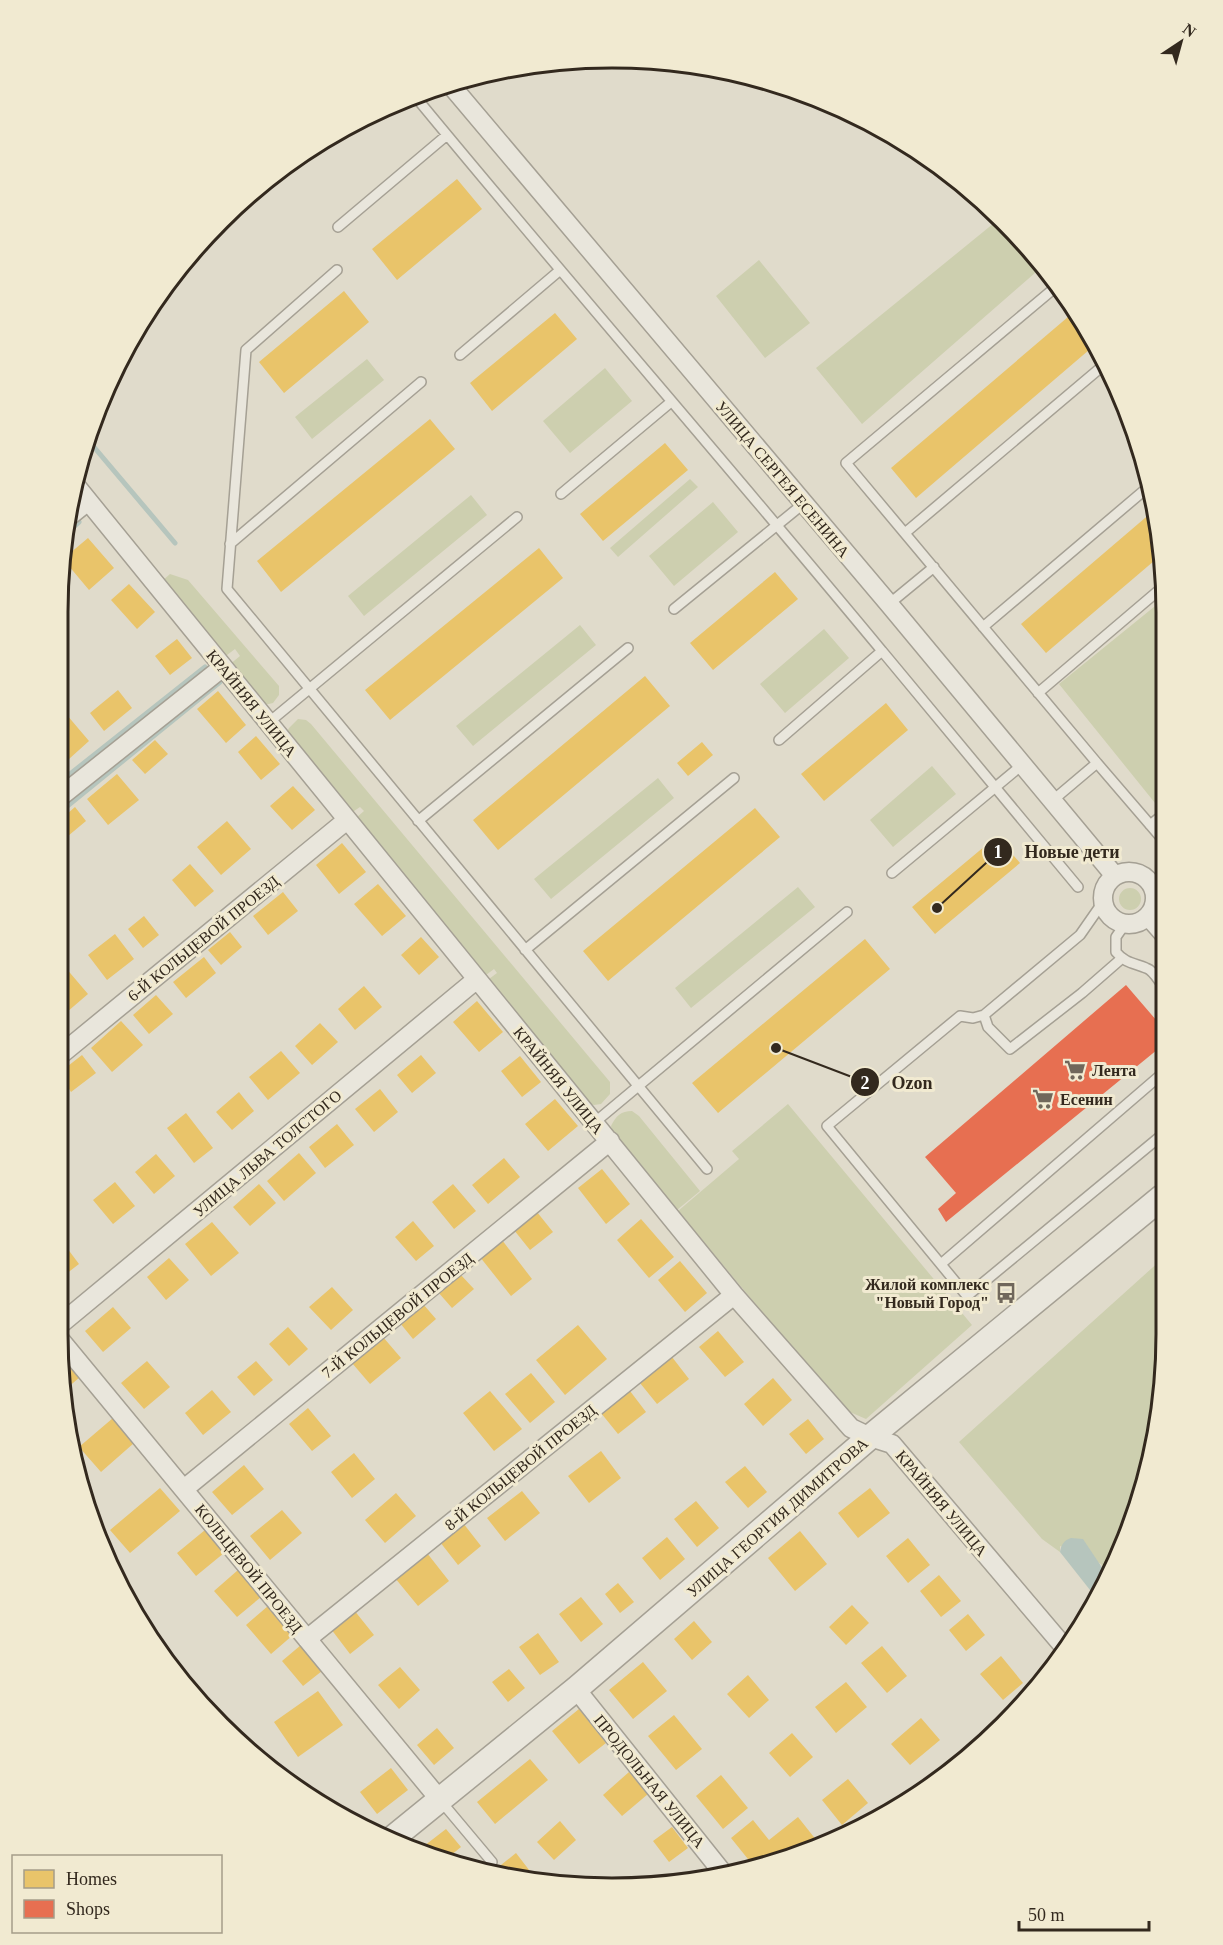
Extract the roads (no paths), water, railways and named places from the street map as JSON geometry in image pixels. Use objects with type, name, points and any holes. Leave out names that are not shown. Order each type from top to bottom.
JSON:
[{"type":"street","name":"УЛИЦА СЕРГЕЯ ЕСЕНИНА","points":[[455,91],[889,604],[1115,876]]},
{"type":"street","name":"КРАЙНЯЯ УЛИЦА","points":[[81,492],[734,1295],[851,1428],[892,1444],[1060,1642]]},
{"type":"street","points":[[77,510],[88,501]]},
{"type":"street","points":[[68,791],[223,667]]},
{"type":"street","name":"6-Й КОЛЬЦЕВОЙ ПРОЕЗД","points":[[68,1049],[346,820]]},
{"type":"street","points":[[1129,872],[1144,877],[1150,882],[1155,904],[1148,916],[1140,922],[1125,924],[1110,916],[1103,902],[1106,887],[1115,876],[1129,872]]},
{"type":"street","points":[[1148,916],[1156,925]]},
{"type":"street","name":"УЛИЦА ЛЬВА ТОЛСТОГО","points":[[68,1318],[477,979]]},
{"type":"street","name":"7-Й КОЛЬЦЕВОЙ ПРОЕЗД","points":[[184,1489],[610,1141]]},
{"type":"street","name":"УЛИЦА ГЕОРГИЯ ДИМИТРОВА","points":[[399,1834],[576,1689],[870,1437],[1156,1202]]},
{"type":"street","name":"8-Й КОЛЬЦЕВОЙ ПРОЕЗД","points":[[307,1639],[734,1295]]},
{"type":"street","name":"КОЛЬЦЕВОЙ ПРОЕЗД","points":[[68,1350],[440,1800]]},
{"type":"street","name":"ПРОДОЛЬНАЯ УЛИЦА","points":[[576,1689],[718,1867]]},
{"type":"lane","points":[[420,102],[559,271],[777,525],[1078,887]]},
{"type":"lane","points":[[338,227],[447,135]]},
{"type":"lane","points":[[337,270],[246,350],[227,589],[707,1168]]},
{"type":"lane","points":[[460,355],[559,271]]},
{"type":"lane","points":[[1051,291],[846,463],[1156,832]]},
{"type":"lane","points":[[906,533],[1098,370]]},
{"type":"lane","points":[[230,544],[421,382]]},
{"type":"lane","points":[[561,494],[671,402]]},
{"type":"lane","points":[[983,627],[1142,493]]},
{"type":"lane","points":[[674,609],[803,504]]},
{"type":"lane","points":[[268,723],[517,517]]},
{"type":"lane","points":[[889,604],[934,567]]},
{"type":"lane","points":[[1038,693],[1155,594]]},
{"type":"lane","points":[[418,821],[628,648]]},
{"type":"lane","points":[[779,740],[882,651]]},
{"type":"lane","points":[[1052,801],[1097,762]]},
{"type":"lane","points":[[892,873],[1022,765]]},
{"type":"lane","points":[[525,950],[734,778]]},
{"type":"lane","points":[[1150,825],[1156,820]]},
{"type":"lane","points":[[1103,902],[1080,934],[984,1015],[973,1018],[960,1016],[827,1126],[967,1296],[1156,1140]]},
{"type":"lane","points":[[594,1123],[847,912]]},
{"type":"lane","points":[[1125,924],[1116,937],[1116,952],[1121,959],[1131,964],[1149,968],[1156,977]]},
{"type":"lane","points":[[984,1015],[988,1027],[1010,1049],[1082,993],[1121,959]]},
{"type":"lane","points":[[941,1264],[1156,1080]]},
{"type":"lane","points":[[440,1800],[492,1862]]},
{"type":"waterway","points":[[93,446],[175,543]]},
{"type":"waterway","points":[[74,526],[79,522]]},
{"type":"waterway","points":[[68,776],[205,667]]},
{"type":"waterway","points":[[68,806],[220,682]]},
{"type":"place","name":"Новые дети","points":[[937,908]]},
{"type":"place","name":"Ozon","points":[[776,1048]]},
{"type":"place","name":"Лента","points":[[1075,1070]]},
{"type":"place","name":"Есенин","points":[[1043,1099]]},
{"type":"place","name":"Жилой комплекс \"Новый Город\"","points":[[1006,1293]]}]
